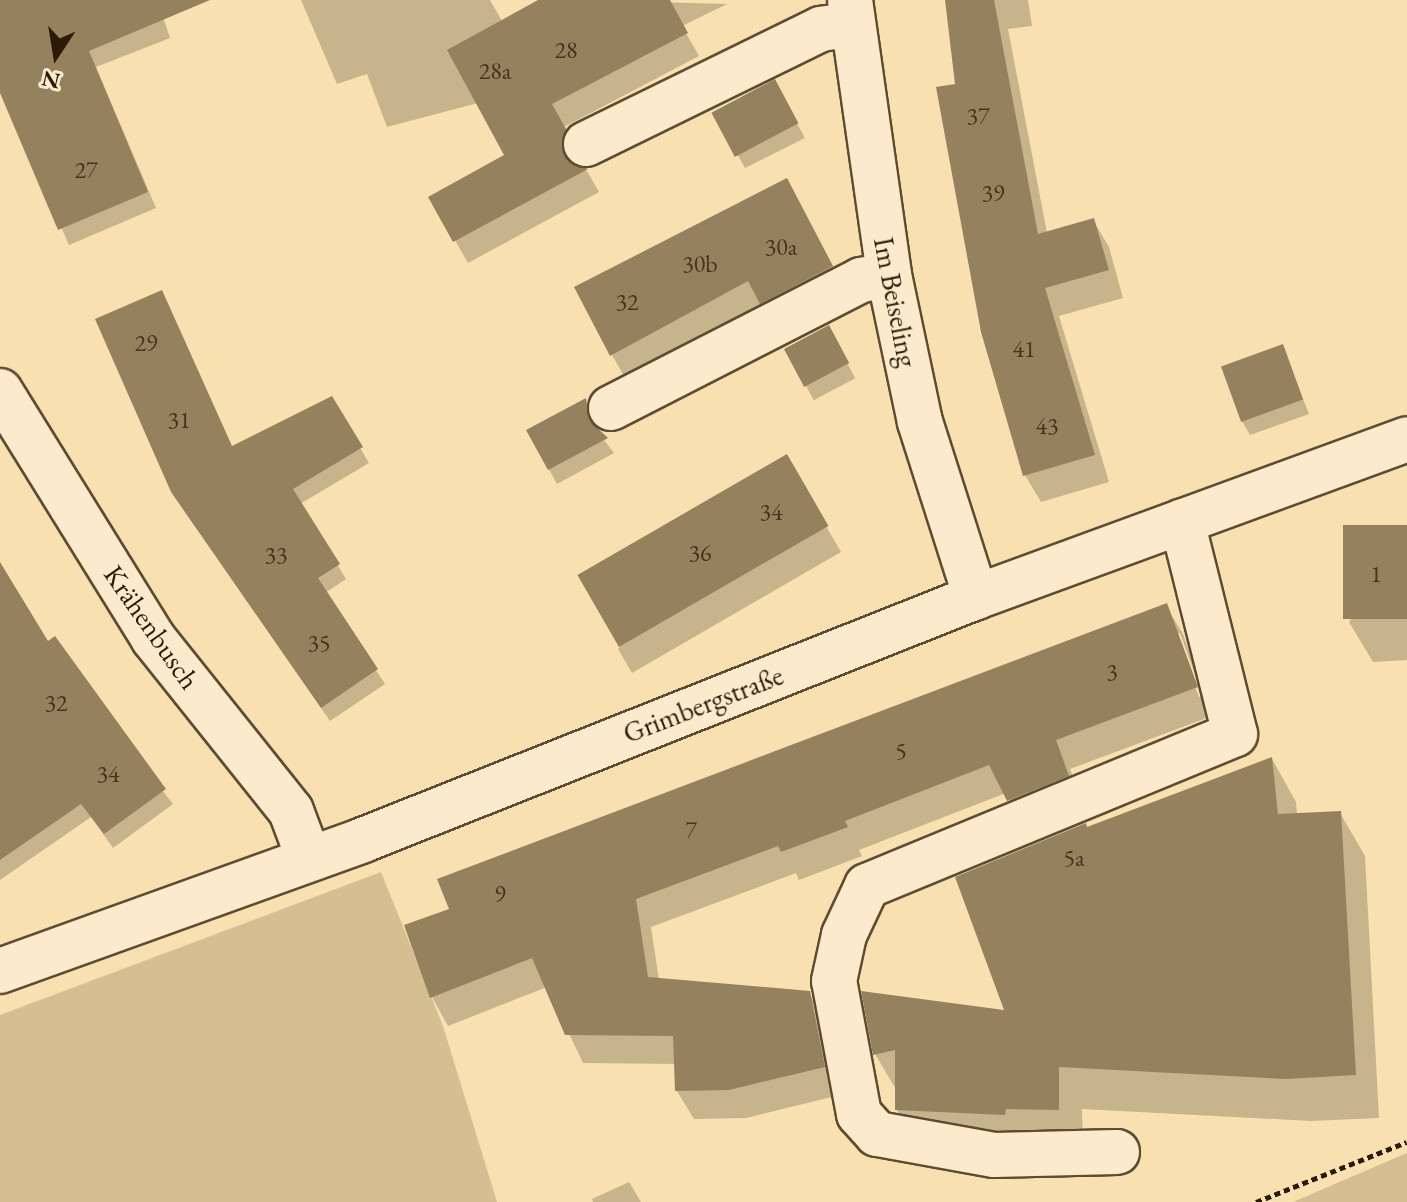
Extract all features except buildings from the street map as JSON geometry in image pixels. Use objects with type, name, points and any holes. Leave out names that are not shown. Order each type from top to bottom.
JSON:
[{"type":"street","points":[[586,144],[851,12]]},
{"type":"street","name":"Im Beiseling","points":[[851,12],[889,275],[920,422],[976,597]]},
{"type":"street","points":[[611,408],[861,280],[889,275]]},
{"type":"street","name":"Krähenbusch","points":[[0,391],[153,638],[291,811],[309,859]]},
{"type":"street","name":"Grimbergstraße","points":[[0,971],[309,859],[976,597],[1407,439]]},
{"type":"street","points":[[1117,1152],[994,1155],[877,1134],[859,1114],[834,981],[844,935],[867,886],[1235,734],[1182,521]]},
{"type":"path","points":[[1256,1202],[1407,1142]]},
{"type":"shaded area","points":[[381,872],[443,1026],[497,1202],[0,1202],[0,1015]]},
{"type":"shaded area","points":[[1407,1153],[1407,1202],[1293,1202]]}]
